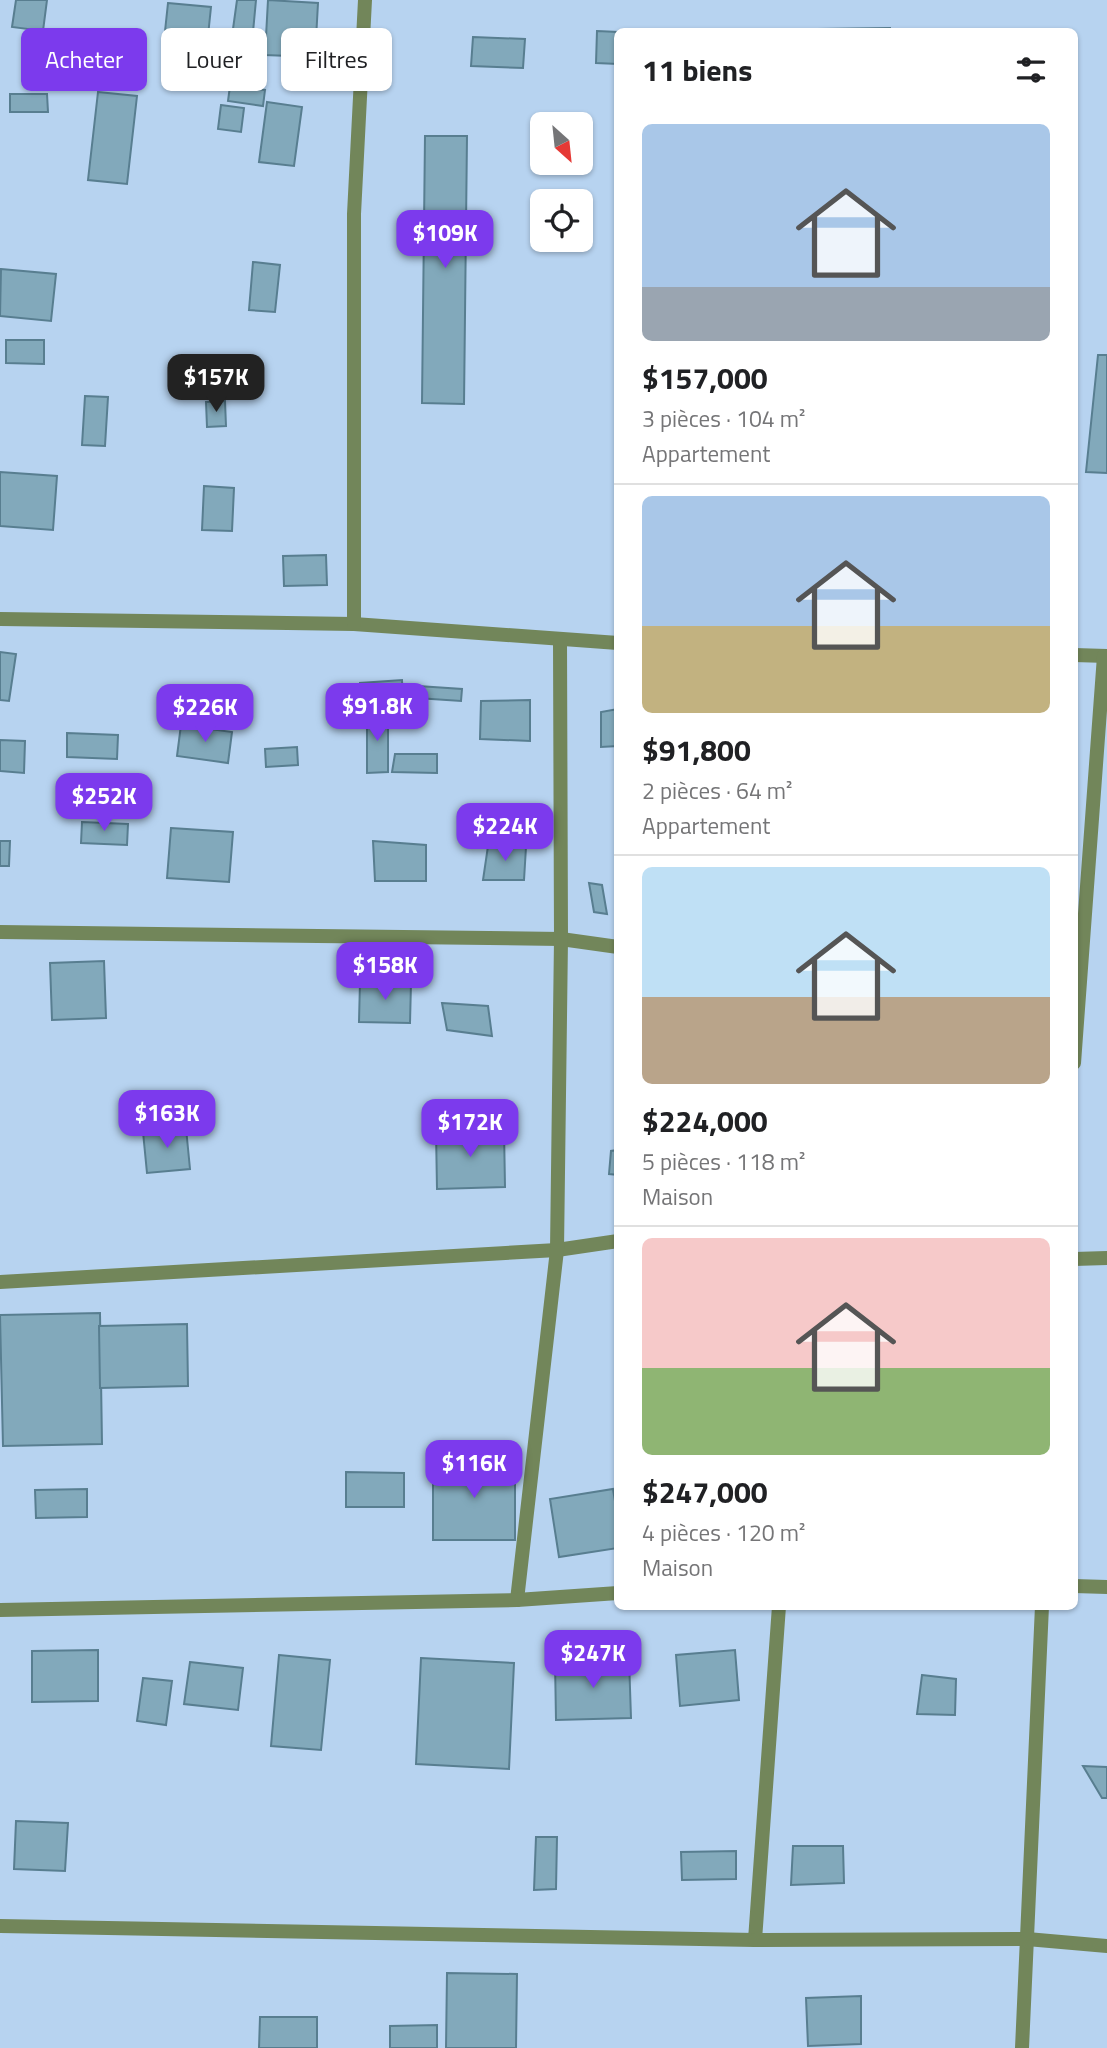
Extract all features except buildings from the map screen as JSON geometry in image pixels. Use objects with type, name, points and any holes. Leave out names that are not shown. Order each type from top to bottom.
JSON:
[{"type":"street","points":[[354,624],[354,214],[365,0]]},
{"type":"street","points":[[0,619],[354,624],[614,643]]},
{"type":"street","points":[[517,1600],[557,1250],[561,939],[560,641]]},
{"type":"street","points":[[1078,656],[1105,656],[1078,983]]},
{"type":"street","points":[[0,932],[561,939],[614,946]]},
{"type":"street","points":[[0,1282],[557,1250],[614,1242]]},
{"type":"street","points":[[1078,1259],[1107,1258]]},
{"type":"street","points":[[1078,1586],[1107,1587]]},
{"type":"street","points":[[0,1610],[517,1600],[614,1593]]},
{"type":"street","points":[[755,1940],[779,1610]]},
{"type":"street","points":[[1022,2048],[1042,1610]]},
{"type":"street","points":[[0,1926],[755,1940],[1027,1939],[1107,1946]]}]
